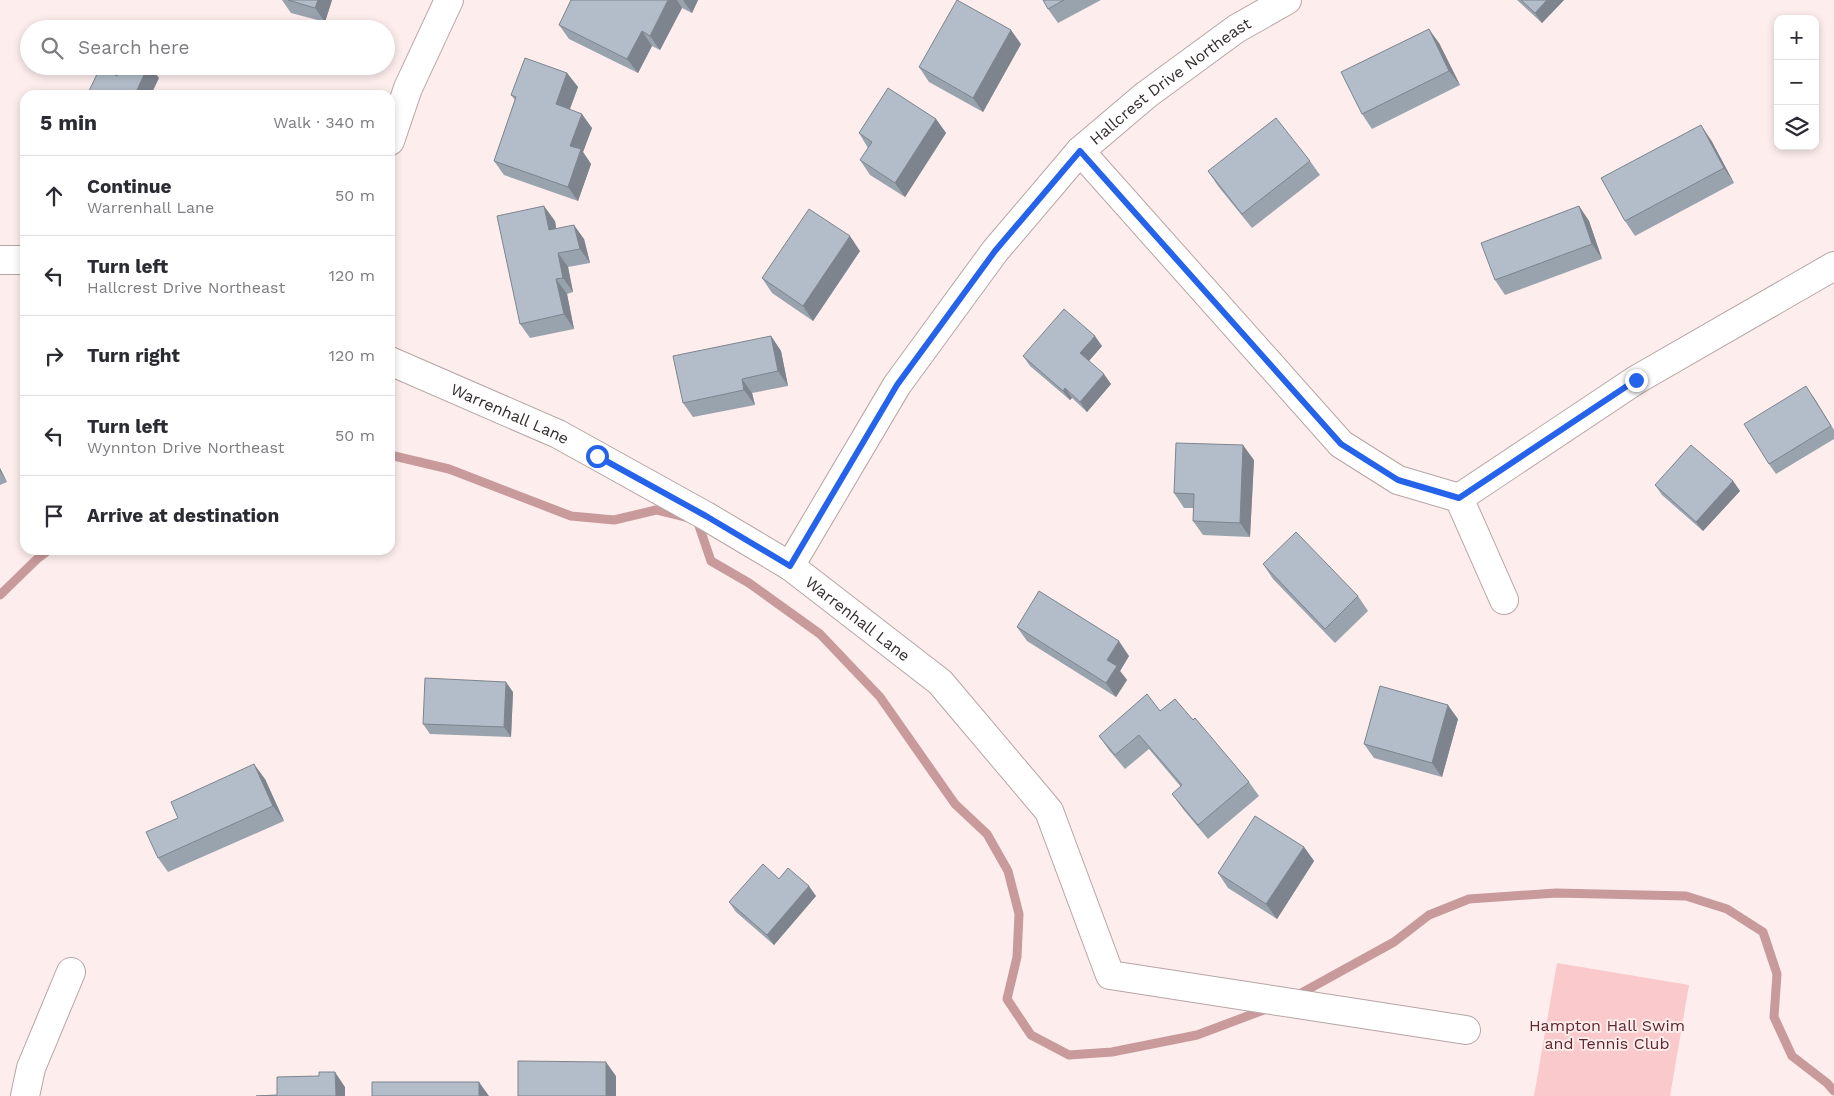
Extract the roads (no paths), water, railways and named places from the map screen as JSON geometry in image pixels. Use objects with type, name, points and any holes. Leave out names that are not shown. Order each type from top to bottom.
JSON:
[{"type":"street","points":[[395,126],[408,88],[448,0]]},
{"type":"street","name":"Hallcrest Drive Northeast","points":[[790,566],[897,385],[995,251],[1080,151],[1168,78],[1236,29],[1287,0]]},
{"type":"street","points":[[1080,151],[1341,444],[1398,480],[1459,498],[1504,600]]},
{"type":"street","points":[[0,260],[20,260]]},
{"type":"street","points":[[1459,498],[1636,380],[1834,266]]},
{"type":"street","name":"Warrenhall Lane","points":[[395,363],[558,434],[706,516],[790,566],[940,682],[1049,811],[1110,974],[1466,1030]]},
{"type":"street","points":[[25,1096],[31,1068],[70,972]]},
{"type":"waterway","points":[[395,456],[449,469],[571,516],[614,520],[656,510],[697,520],[711,561],[749,583],[820,634],[880,697],[955,804],[987,834],[1008,871],[1019,914],[1017,957],[1007,999],[1031,1035],[1069,1055],[1112,1052],[1197,1035],[1269,1008]]},
{"type":"waterway","points":[[0,595],[42,555]]},
{"type":"waterway","points":[[1296,996],[1394,942],[1429,915],[1469,899],[1556,893],[1686,896],[1727,909],[1763,932],[1777,974],[1774,1017],[1792,1056],[1827,1083],[1834,1091]]},
{"type":"park label","name":"Hampton Hall Swim and Tennis Club","points":[[1607,1034]]}]
